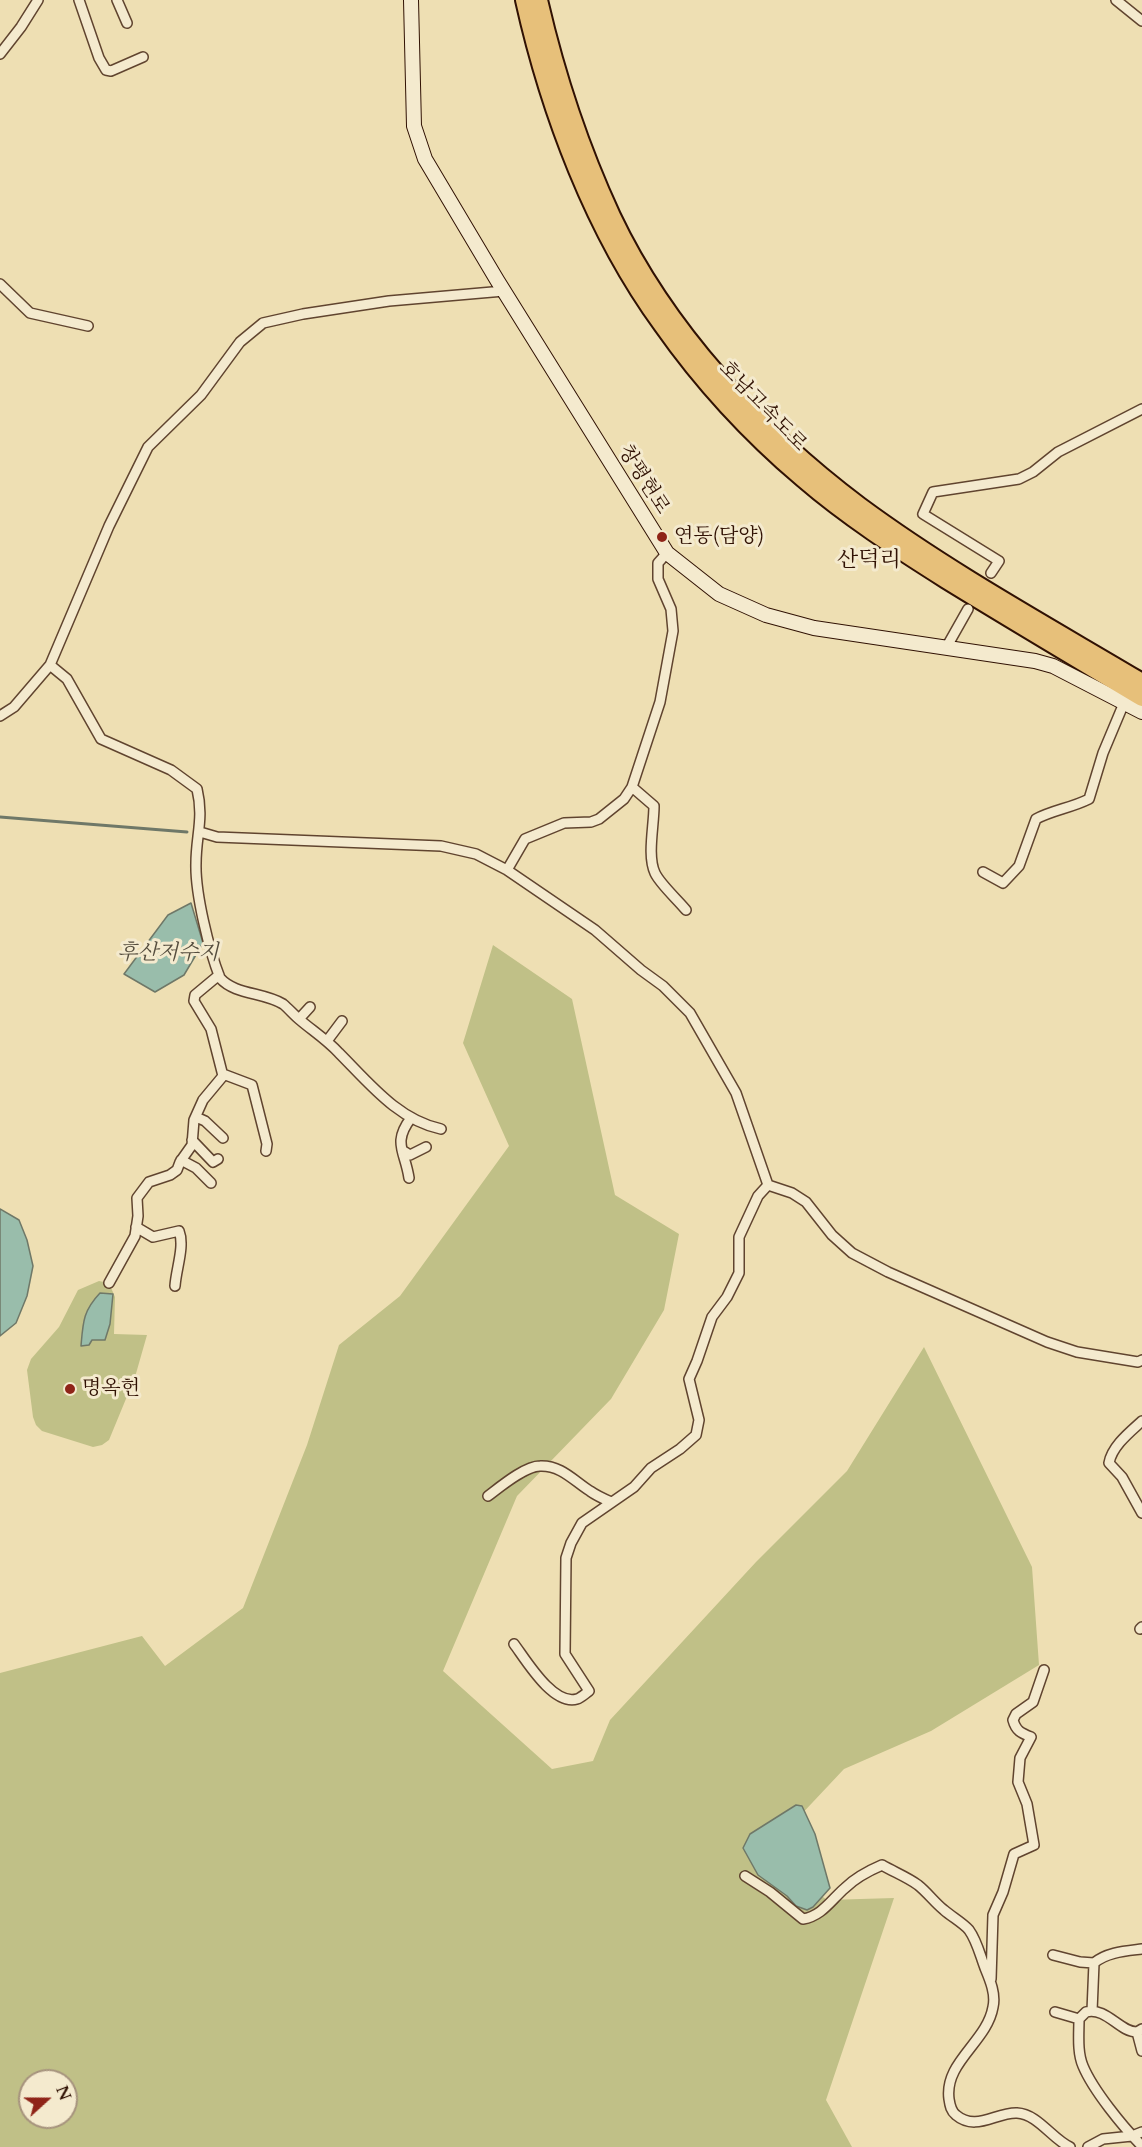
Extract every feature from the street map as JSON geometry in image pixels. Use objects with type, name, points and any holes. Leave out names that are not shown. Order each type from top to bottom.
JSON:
[{"type":"highway","name":"호남고속도로","points":[[524,0],[538,56],[555,108],[577,168],[602,225],[661,325],[729,408],[753,434],[804,480],[842,510],[959,588],[1142,698]]},
{"type":"highway","name":"호남고속도로","points":[[539,0],[567,103],[613,218],[668,310],[699,352],[763,423],[808,465],[861,506],[921,548],[1142,682]]},
{"type":"main road","name":"창평현로","points":[[411,0],[414,126],[424,159],[667,554],[719,594],[766,615],[814,628],[1035,661],[1053,666],[1142,712]]},
{"type":"street","points":[[0,54],[38,0]]},
{"type":"street","points":[[79,0],[99,58],[106,70],[143,57]]},
{"type":"street","points":[[117,0],[127,23]]},
{"type":"street","points":[[1116,0],[1142,21]]},
{"type":"street","points":[[0,284],[30,313],[88,326]]},
{"type":"street","points":[[0,716],[14,707],[50,665],[109,526],[148,447],[201,395],[240,342],[263,323],[303,314],[389,301],[504,291]]},
{"type":"street","points":[[991,573],[999,561],[923,514],[933,492],[1019,479],[1033,472],[1058,452],[1142,409]]},
{"type":"street","points":[[507,870],[525,839],[564,823],[591,822],[599,819],[624,799],[632,787],[660,702],[673,631],[671,609],[658,579],[658,563],[667,554]]},
{"type":"street","points":[[946,648],[968,609]]},
{"type":"street","points":[[50,665],[67,679],[101,739],[171,770],[197,789],[200,800],[200,832],[195,863],[197,891],[219,975],[228,987],[256,993],[283,1004],[327,1041],[383,1097],[411,1118],[427,1126],[441,1129]]},
{"type":"street","points":[[983,872],[1003,884],[1019,866],[1036,819],[1052,811],[1071,808],[1089,799],[1103,753],[1124,703]]},
{"type":"street","points":[[632,787],[654,806],[650,852],[655,874],[686,910]]},
{"type":"street","points":[[200,832],[217,837],[441,846],[476,854],[507,870],[595,930],[663,986],[690,1013],[736,1093],[768,1185]]},
{"type":"street","points":[[109,1283],[135,1236],[137,1198],[149,1182],[170,1175],[177,1170],[192,1145],[196,1117],[202,1100],[223,1076],[211,1029],[194,1001],[195,995],[219,975]]},
{"type":"street","points":[[299,1019],[310,1007]]},
{"type":"street","points":[[327,1041],[342,1021]]},
{"type":"street","points":[[223,1074],[252,1085],[267,1144],[266,1151]]},
{"type":"street","points":[[196,1117],[224,1138]]},
{"type":"street","points":[[409,1178],[399,1142],[403,1128],[411,1118]]},
{"type":"street","points":[[192,1140],[213,1162],[218,1159]]},
{"type":"street","points":[[402,1150],[410,1155],[426,1147]]},
{"type":"street","points":[[181,1160],[196,1168],[211,1183]]},
{"type":"street","points":[[768,1185],[792,1193],[806,1202],[832,1235],[852,1253],[888,1272],[1047,1342],[1077,1352],[1141,1363]]},
{"type":"street","points":[[513,1644],[547,1687],[562,1698],[576,1699],[589,1691],[565,1654],[566,1558],[570,1542],[582,1523],[634,1487],[651,1468],[680,1449],[696,1435],[699,1420],[689,1379],[712,1317],[727,1297],[739,1273],[739,1237],[758,1196],[768,1185]]},
{"type":"street","points":[[136,1227],[153,1237],[179,1232],[182,1239],[176,1267],[175,1286]]},
{"type":"street","points":[[1142,1420],[1123,1439],[1110,1456],[1109,1463],[1122,1477],[1142,1513]]},
{"type":"street","points":[[488,1496],[520,1473],[539,1465],[559,1469],[590,1491],[611,1502]]},
{"type":"street","points":[[990,1981],[993,1915],[1003,1892],[1014,1854],[1034,1845],[1027,1804],[1018,1782],[1020,1758],[1031,1737],[1015,1728],[1013,1720],[1016,1714],[1033,1702],[1044,1670]]},
{"type":"street","points":[[745,1876],[770,1892],[803,1919],[815,1917],[864,1872],[882,1865],[918,1885],[941,1908],[968,1929],[976,1942],[990,1981],[994,2005],[984,2028],[951,2076],[948,2086],[951,2108],[958,2117],[970,2122],[985,2121],[1011,2113],[1029,2116],[1058,2141],[1070,2147]]},
{"type":"street","points":[[1053,1955],[1094,1963],[1100,1958],[1120,1952],[1142,1949]]},
{"type":"street","points":[[1092,2010],[1094,1963]]},
{"type":"street","points":[[1142,2051],[1140,2030],[1131,2031],[1106,2015],[1092,2010],[1078,2019],[1080,2057],[1083,2066],[1101,2095],[1142,2146]]},
{"type":"street","points":[[1055,2012],[1078,2019]]},
{"type":"street","points":[[1088,2147],[1108,2138],[1132,2136],[1142,2132]]},
{"type":"green space","points":[[493,945],[572,999],[615,1195],[679,1234],[664,1310],[611,1399],[517,1496],[443,1671],[552,1769],[593,1761],[610,1720],[756,1562],[847,1471],[924,1347],[1032,1567],[1039,1665],[931,1731],[844,1769],[765,1853],[827,1900],[894,1898],[826,2100],[852,2147],[0,2147],[0,1673],[142,1636],[165,1666],[243,1608],[307,1445],[339,1345],[400,1296],[509,1146],[463,1043]]},
{"type":"green space","points":[[99,1281],[109,1283],[115,1297],[114,1334],[147,1335],[135,1377],[109,1440],[93,1447],[42,1431],[36,1425],[27,1370],[31,1359],[59,1327],[78,1290]]},
{"type":"water","name":"후산저수지","points":[[191,903],[203,943],[184,975],[155,992],[124,974],[168,915]]},
{"type":"water","points":[[0,1209],[19,1220],[27,1240],[33,1266],[27,1296],[16,1323],[0,1336]]},
{"type":"water","points":[[100,1293],[113,1294],[110,1324],[105,1340],[92,1340],[89,1345],[81,1346],[85,1317]]},
{"type":"water","points":[[796,1805],[802,1806],[815,1834],[830,1888],[813,1907],[807,1910],[796,1906],[787,1896],[758,1875],[743,1848],[750,1834]]},
{"type":"waterway","points":[[0,817],[187,832]]},
{"type":"place","name":"연동(담양)","points":[[662,537]]},
{"type":"place","name":"명옥헌","points":[[70,1389]]},
{"type":"district","name":"산덕리","points":[[869,561]]}]
